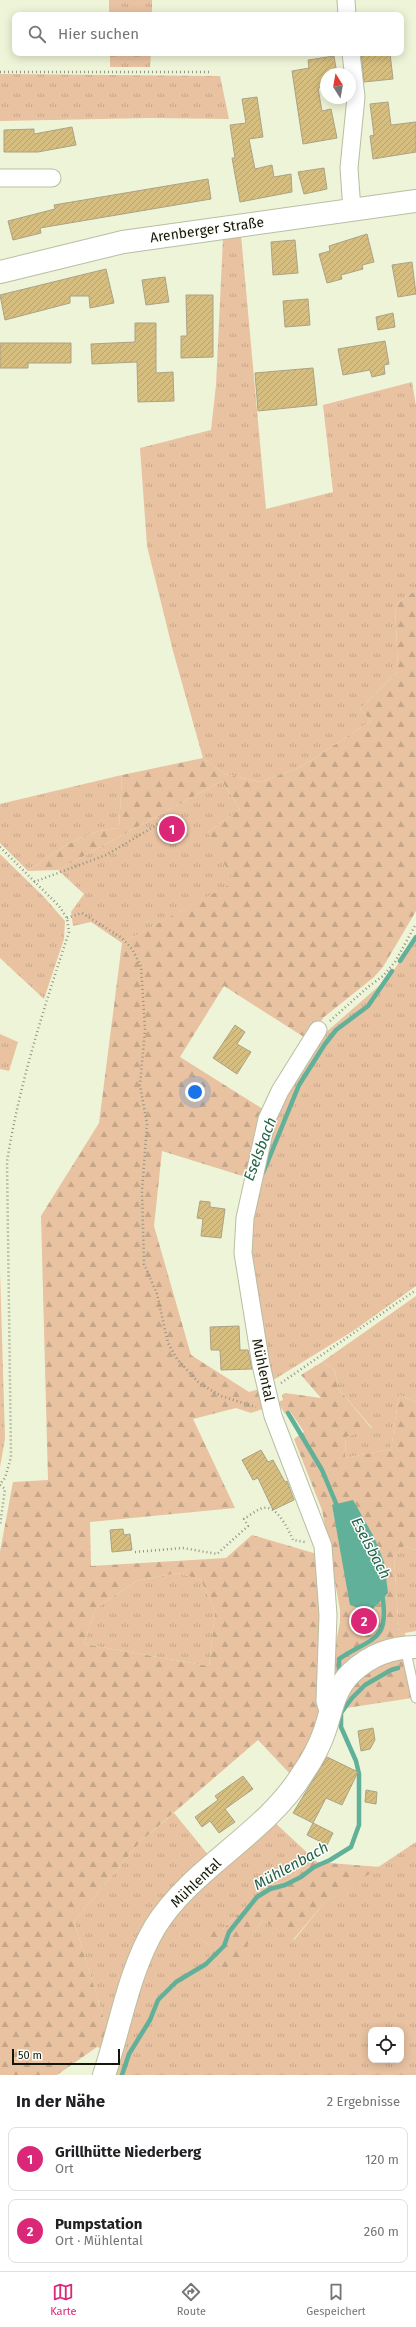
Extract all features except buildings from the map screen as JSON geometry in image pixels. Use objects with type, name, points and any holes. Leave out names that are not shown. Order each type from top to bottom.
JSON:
[{"type":"street","points":[[346,0],[347,12]]},
{"type":"street","points":[[351,56],[356,97],[349,168],[352,210]]},
{"type":"street","points":[[0,178],[52,178]]},
{"type":"street","name":"Arenberger Straße","points":[[0,272],[123,242],[416,201]]},
{"type":"street","name":"Mühlental","points":[[318,1030],[280,1091],[267,1119],[244,1218],[243,1253],[251,1307],[269,1399],[281,1439],[294,1468],[323,1546],[328,1615],[324,1701],[329,1715]]},
{"type":"street","name":"Mühlental","points":[[104,2075],[133,1976],[156,1926],[186,1890],[270,1815],[287,1796],[315,1752],[336,1693],[350,1675],[359,1666],[385,1652],[410,1647]]},
{"type":"lane","points":[[410,1647],[416,1698]]},
{"type":"path","points":[[0,72],[209,72]]},
{"type":"path","points":[[34,882],[106,855],[165,820]]},
{"type":"path","points":[[0,847],[59,906],[67,918],[69,932],[35,1039],[11,1138],[7,1162],[11,1457],[5,1478],[0,1484],[5,1489],[0,1525]]},
{"type":"path","points":[[67,918],[82,913],[93,918],[122,938],[132,948],[141,966],[145,1030],[140,1085],[147,1124],[142,1191],[144,1264],[157,1294],[168,1343],[177,1359],[199,1383],[221,1396],[252,1407],[269,1399],[416,1290]]},
{"type":"path","points":[[318,1030],[383,976],[395,962],[416,924]]},
{"type":"path","points":[[135,1552],[183,1548],[217,1554],[248,1526],[244,1519],[260,1508],[267,1508],[283,1518],[293,1540]]},
{"type":"green space","points":[[109,0],[152,0],[152,12],[109,12]]},
{"type":"green space","points":[[110,56],[151,56],[150,67],[110,67]]},
{"type":"green space","points":[[0,74],[220,76],[229,119],[150,118],[0,121]]},
{"type":"green space","points":[[241,235],[266,509],[333,492],[323,405],[412,382],[416,406],[416,590],[395,605],[398,671],[360,709],[371,721],[301,767],[261,782],[225,774],[203,758],[173,651],[147,546],[140,448],[211,430],[216,385],[223,238]]},
{"type":"green space","points":[[416,590],[416,911],[383,967],[373,978],[324,1017],[307,1039],[224,986],[180,1057],[266,1111],[249,1178],[162,1151],[154,1226],[191,1355],[249,1392],[260,1389],[266,1408],[251,1413],[236,1408],[193,1419],[235,1508],[90,1522],[91,1566],[226,1558],[252,1535],[317,1554],[323,1715],[291,1775],[258,1740],[141,1841],[74,1921],[107,2029],[103,2049],[97,2047],[57,2075],[0,2075],[0,1552],[13,1482],[48,1480],[41,1216],[99,1123],[122,943],[234,882],[208,832],[240,809],[222,781],[58,870],[28,871],[60,849],[82,837],[119,828],[122,775],[203,758],[225,774],[261,782],[301,767],[371,721],[360,709],[398,671],[395,605]],"holes":[[[178,1573],[201,1580],[215,1612],[209,1666],[84,1644],[95,1609],[136,1581]]]},
{"type":"green space","points":[[122,775],[119,828],[82,837],[60,849],[28,871],[0,843],[0,804]]},
{"type":"green space","points":[[222,781],[240,809],[208,832],[235,882],[122,943],[91,922],[73,926],[71,912],[84,894],[58,870]]},
{"type":"green space","points":[[0,854],[44,897],[65,921],[64,939],[44,999],[0,958]]},
{"type":"green space","points":[[416,939],[416,1286],[353,1331],[270,1382],[247,1267],[249,1207],[272,1121],[324,1034],[388,978]]},
{"type":"green space","points":[[0,1034],[18,1042],[9,1071],[0,1069]]},
{"type":"green space","points":[[0,1271],[5,1439],[0,1467]]},
{"type":"green space","points":[[416,1296],[416,1402],[399,1395],[391,1449],[345,1458],[346,1437],[372,1428],[338,1388],[335,1370],[322,1362]]},
{"type":"green space","points":[[322,1362],[335,1370],[338,1388],[372,1429],[346,1437],[345,1458],[391,1449],[399,1395],[416,1402],[416,1550],[404,1546],[394,1557],[399,1634],[405,1633],[406,1644],[329,1679],[340,1622],[340,1610],[322,1510],[294,1439],[304,1432],[290,1411],[285,1414],[278,1402],[283,1400],[282,1395],[285,1393],[321,1398],[301,1375]],"holes":[[[332,1505],[388,1593],[340,1547]]]},
{"type":"green space","points":[[404,1546],[416,1550],[416,1631],[399,1634],[394,1557]]},
{"type":"green space","points":[[178,1573],[201,1580],[215,1612],[209,1666],[84,1644],[95,1609],[136,1581]]},
{"type":"green space","points":[[401,1653],[412,1698],[333,1710],[353,1677]]},
{"type":"green space","points":[[174,1813],[210,1857],[181,1884],[107,2029],[74,1921],[141,1841]]},
{"type":"green space","points":[[272,1820],[313,1858],[286,1882],[266,1886],[222,1930],[201,1939],[210,1946],[229,1975],[262,1920],[294,1940],[324,1903],[416,1842],[416,2075],[112,2075],[122,2030],[165,1923]]},
{"type":"green space","points":[[313,1858],[317,1862],[380,1867],[324,1903],[293,1940],[262,1920],[229,1976],[209,1956],[210,1946],[201,1939],[217,1925],[222,1930],[266,1886],[286,1882]]},
{"type":"water","points":[[353,1500],[374,1537],[384,1562],[388,1593],[370,1612],[350,1605],[332,1505]]},
{"type":"waterway","name":"Eselsbach","points":[[400,961],[416,937]]},
{"type":"waterway","name":"Eselsbach","points":[[263,1173],[299,1085],[325,1044],[336,1030],[368,1006],[392,971]]},
{"type":"waterway","name":"Eselsbach","points":[[288,1413],[322,1470],[338,1508]]},
{"type":"waterway","name":"Eselsbach","points":[[339,1675],[339,1659],[370,1641],[377,1636],[381,1629],[384,1621],[382,1593]]},
{"type":"waterway","name":"Mühlenbach","points":[[122,2075],[129,2054],[150,2020],[158,2000],[176,1982],[206,1964],[224,1946],[229,1932],[257,1897],[270,1889],[285,1885],[301,1877],[314,1867],[330,1860],[351,1847],[359,1825],[359,1774],[356,1761],[341,1727],[341,1713],[352,1698],[365,1685],[391,1670],[398,1668]]},
{"type":"place","name":"Grillhütte Niederberg","points":[[172,829]]},
{"type":"place","name":"Pumpstation","points":[[364,1621]]}]
